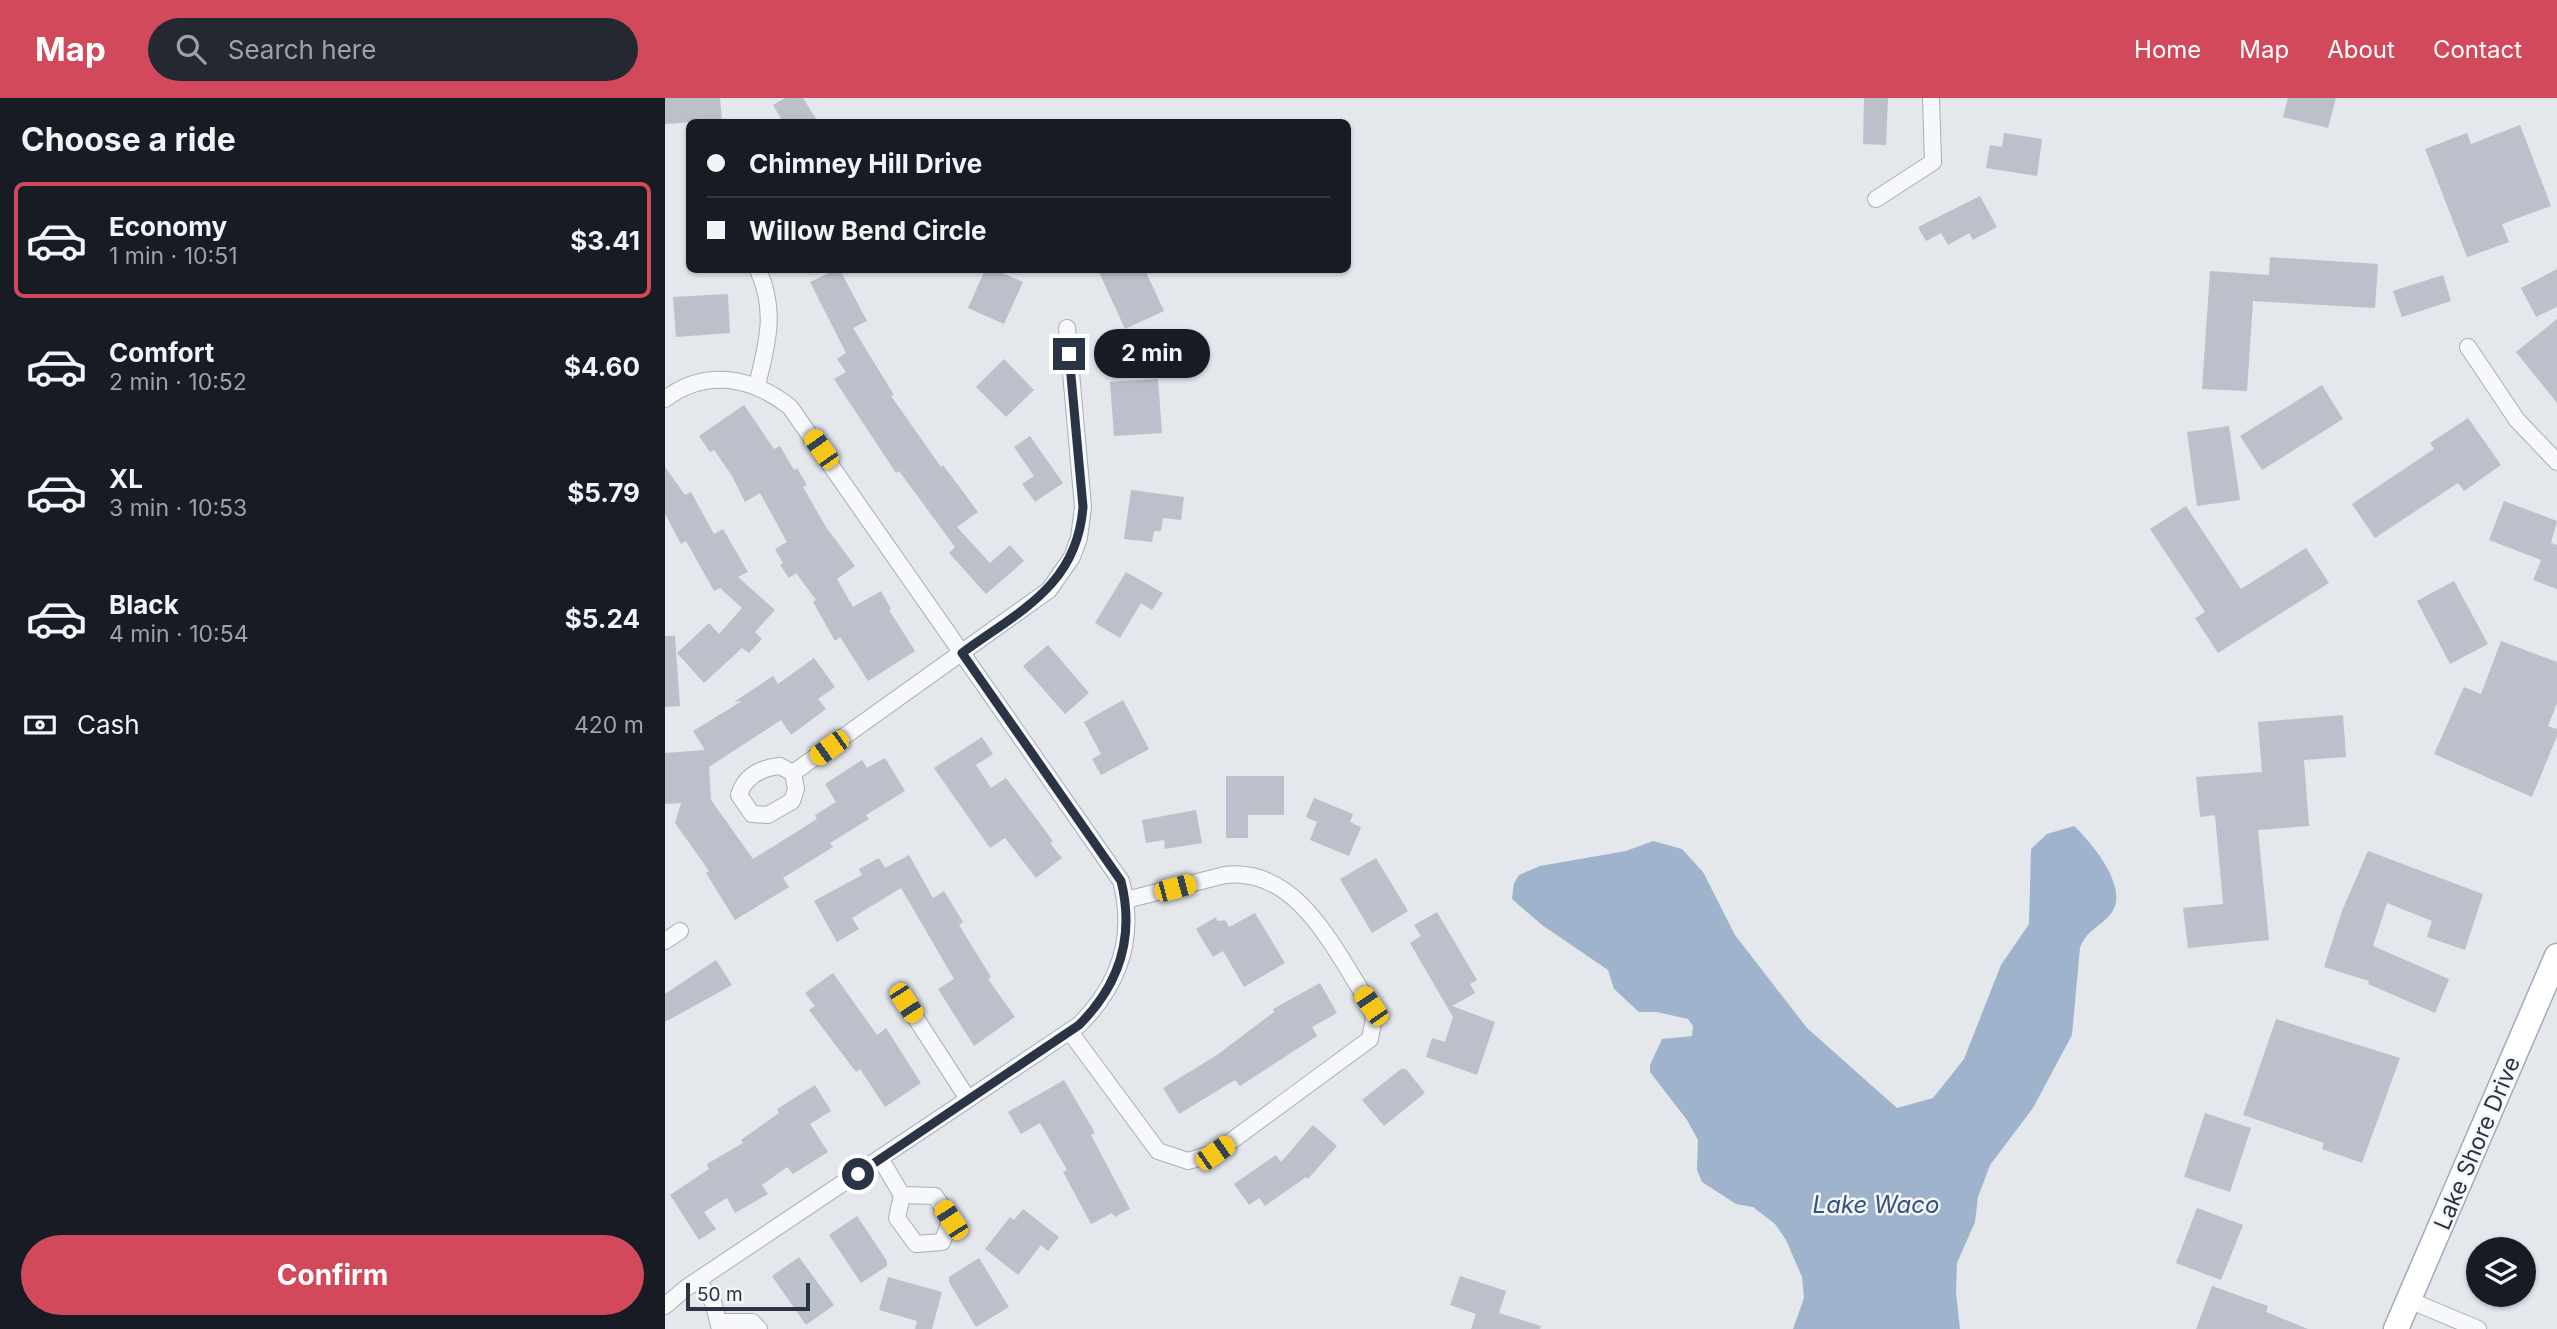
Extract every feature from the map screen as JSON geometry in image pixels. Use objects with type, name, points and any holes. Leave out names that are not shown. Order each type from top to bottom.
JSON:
[{"type":"main road","name":"Lake Shore Drive","points":[[2396,1329],[2557,956]]},
{"type":"street","points":[[1876,200],[1933,162],[1931,98]]},
{"type":"street","points":[[757,385],[770,335],[771,316],[759,273]]},
{"type":"street","points":[[793,773],[1049,590],[1072,557],[1079,538],[1083,507],[1067,328]]},
{"type":"street","points":[[2468,347],[2517,421],[2557,462]]},
{"type":"street","points":[[665,399],[682,388],[713,379],[728,378],[757,385],[790,407],[1121,881],[1128,925],[1118,971],[1093,1011],[1070,1032],[698,1281],[665,1306]]},
{"type":"street","points":[[1070,1032],[1149,1143],[1168,1157],[1188,1161],[1215,1153],[1370,1040],[1374,1018],[1371,1006],[1306,909],[1286,890],[1270,881],[1237,874],[1126,901]]},
{"type":"street","points":[[665,941],[680,931]]},
{"type":"street","points":[[906,1003],[968,1099]]},
{"type":"street","points":[[880,1158],[902,1195]]},
{"type":"street","points":[[698,1281],[713,1301],[721,1326],[752,1322],[759,1329]]},
{"type":"street","points":[[2409,1300],[2476,1329]]},
{"type":"water","name":"Lake Waco","points":[[2074,826],[2107,868],[2116,894],[2115,906],[2080,948],[2072,1035],[2033,1108],[1990,1165],[1978,1197],[1975,1222],[1957,1263],[1956,1292],[1960,1329],[1793,1329],[1804,1298],[1802,1277],[1786,1240],[1775,1224],[1753,1207],[1736,1204],[1702,1182],[1697,1170],[1698,1140],[1687,1120],[1650,1072],[1650,1065],[1662,1039],[1692,1036],[1693,1026],[1688,1019],[1657,1012],[1639,1012],[1614,989],[1608,970],[1542,925],[1512,899],[1514,883],[1519,875],[1540,866],[1626,851],[1653,841],[1682,849],[1703,872],[1735,935],[1807,1028],[1897,1108],[1933,1098],[1964,1059],[2001,965],[2029,924],[2031,849],[2047,834]]},
{"type":"building","points":[[665,98],[720,98],[722,119],[686,119],[686,123],[665,124]]},
{"type":"building","points":[[785,98],[803,98],[816,119],[781,119],[773,105]]},
{"type":"building","points":[[1864,98],[1888,98],[1886,145],[1863,144]]},
{"type":"building","points":[[2288,98],[2336,98],[2328,128],[2283,117]]},
{"type":"building","points":[[2520,125],[2551,206],[2502,224],[2509,242],[2467,257],[2425,149],[2467,133],[2471,144]]},
{"type":"building","points":[[2004,133],[2042,139],[2037,176],[1986,168],[1990,145],[2002,147]]},
{"type":"building","points":[[1980,196],[1997,227],[1973,240],[1969,233],[1948,245],[1941,233],[1926,241],[1918,227]]},
{"type":"building","points":[[2270,257],[2378,264],[2375,308],[2253,301],[2247,391],[2202,389],[2210,271],[2269,275]]},
{"type":"building","points":[[2557,269],[2557,307],[2536,317],[2521,288]]},
{"type":"building","points":[[829,273],[842,273],[867,321],[853,328],[894,395],[891,396],[941,467],[943,465],[978,512],[957,527],[990,563],[1010,545],[1024,561],[986,594],[949,553],[955,547],[899,471],[896,473],[834,379],[846,372],[837,359],[846,353],[810,282]]},
{"type":"building","points":[[984,273],[1002,273],[1023,282],[1004,324],[968,308]]},
{"type":"building","points":[[1099,273],[1146,273],[1164,311],[1125,329]]},
{"type":"building","points":[[2443,275],[2451,301],[2402,317],[2393,291]]},
{"type":"building","points":[[728,294],[730,333],[676,337],[673,297]]},
{"type":"building","points":[[2557,319],[2557,403],[2516,352]]},
{"type":"building","points":[[1004,359],[1034,390],[1006,417],[976,387]]},
{"type":"building","points":[[1158,379],[1162,433],[1114,436],[1110,382]]},
{"type":"building","points":[[2322,385],[2343,419],[2262,470],[2240,436]]},
{"type":"building","points":[[744,405],[774,449],[780,446],[794,470],[797,468],[807,485],[803,487],[826,527],[855,566],[837,579],[853,607],[881,591],[891,609],[889,610],[915,651],[868,681],[840,637],[835,641],[813,602],[816,600],[796,573],[789,578],[780,565],[783,563],[775,549],[787,542],[760,493],[745,502],[732,476],[714,450],[710,452],[699,436]]},
{"type":"building","points":[[2468,418],[2501,465],[2464,491],[2458,483],[2375,538],[2352,504],[2434,449],[2430,443]]},
{"type":"building","points":[[2229,426],[2240,500],[2197,506],[2187,432]]},
{"type":"building","points":[[1030,436],[1063,483],[1035,502],[1022,484],[1034,476],[1014,447]]},
{"type":"building","points":[[665,467],[685,495],[691,492],[714,534],[723,529],[748,572],[738,577],[775,610],[755,632],[762,639],[749,653],[742,648],[704,683],[677,653],[709,623],[719,634],[742,608],[720,588],[714,591],[686,541],[681,544],[665,514]]},
{"type":"building","points":[[1131,490],[1184,497],[1181,520],[1163,518],[1161,531],[1154,531],[1152,542],[1124,539]]},
{"type":"building","points":[[2504,501],[2557,521],[2551,543],[2557,545],[2557,589],[2533,580],[2541,560],[2489,540]]},
{"type":"building","points":[[2186,506],[2241,589],[2306,548],[2329,583],[2218,653],[2195,618],[2205,612],[2150,529]]},
{"type":"building","points":[[1126,572],[1163,593],[1152,610],[1141,603],[1120,638],[1095,623]]},
{"type":"building","points":[[2454,581],[2488,644],[2450,664],[2417,601]]},
{"type":"building","points":[[665,636],[675,636],[680,706],[665,707]]},
{"type":"building","points":[[2501,641],[2557,662],[2557,703],[2548,726],[2557,729],[2557,736],[2532,797],[2434,754],[2464,687],[2481,694]]},
{"type":"building","points":[[1048,645],[1089,693],[1065,714],[1023,666]]},
{"type":"building","points":[[814,658],[835,687],[818,699],[826,709],[791,735],[781,720],[709,767],[711,800],[753,859],[817,819],[815,815],[836,802],[825,784],[862,760],[867,768],[885,758],[905,791],[866,815],[869,819],[830,843],[833,847],[783,878],[789,887],[735,920],[706,873],[709,871],[675,823],[681,803],[665,804],[665,753],[705,750],[693,731],[742,701],[734,702],[773,676],[778,684]]},
{"type":"building","points":[[1123,700],[1149,749],[1101,775],[1092,759],[1101,754],[1084,722]]},
{"type":"building","points":[[2343,715],[2346,757],[2304,760],[2309,826],[2258,830],[2269,940],[2188,948],[2183,908],[2223,904],[2215,815],[2200,817],[2196,777],[2262,772],[2258,722]]},
{"type":"building","points":[[982,737],[993,754],[976,765],[991,788],[1006,778],[1053,841],[1050,843],[1062,858],[1036,878],[1005,838],[990,848],[934,768]]},
{"type":"building","points":[[1226,776],[1284,776],[1284,815],[1248,815],[1248,838],[1226,838]]},
{"type":"building","points":[[1314,798],[1353,814],[1350,822],[1361,827],[1349,856],[1310,840],[1317,822],[1306,817]]},
{"type":"building","points":[[1196,810],[1202,843],[1165,849],[1164,840],[1146,843],[1142,820]]},
{"type":"building","points":[[2368,851],[2483,894],[2465,950],[2427,937],[2432,921],[2387,903],[2373,946],[2449,979],[2435,1013],[2368,984],[2369,981],[2324,967],[2342,911]]},
{"type":"building","points":[[909,855],[933,898],[944,891],[963,922],[959,925],[991,977],[988,979],[1015,1017],[974,1046],[938,989],[954,979],[901,888],[852,918],[859,929],[837,942],[814,901],[862,875],[859,869],[879,858],[885,868]]},
{"type":"building","points":[[1376,858],[1408,911],[1372,933],[1340,879]]},
{"type":"building","points":[[1437,912],[1477,980],[1470,984],[1475,993],[1452,1006],[1495,1022],[1477,1075],[1426,1057],[1432,1038],[1445,1042],[1453,1017],[1410,943],[1421,936],[1414,925]]},
{"type":"building","points":[[1255,913],[1285,963],[1244,987],[1223,951],[1213,957],[1196,929],[1216,917],[1217,921],[1225,920],[1229,927]]},
{"type":"building","points":[[716,960],[732,985],[665,1022],[665,994]]},
{"type":"building","points":[[833,973],[877,1035],[886,1028],[921,1083],[885,1107],[860,1069],[856,1072],[809,1010],[815,1006],[805,993]]},
{"type":"building","points":[[1320,983],[1337,1013],[1312,1027],[1317,1036],[1240,1086],[1235,1080],[1179,1114],[1163,1088],[1217,1055],[1274,1012],[1273,1009]]},
{"type":"building","points":[[2276,1019],[2400,1058],[2362,1163],[2322,1149],[2324,1143],[2243,1115]]},
{"type":"building","points":[[1401,1069],[1406,1069],[1425,1093],[1384,1126],[1362,1100]]},
{"type":"building","points":[[1064,1080],[1095,1133],[1091,1135],[1130,1209],[1115,1217],[1112,1213],[1091,1224],[1063,1172],[1067,1170],[1040,1123],[1021,1134],[1008,1112]]},
{"type":"building","points":[[815,1085],[831,1111],[810,1124],[828,1152],[793,1174],[787,1167],[762,1185],[768,1194],[735,1213],[727,1198],[704,1212],[716,1229],[699,1240],[670,1195],[709,1169],[707,1164],[743,1143],[741,1140],[779,1113],[777,1109]]},
{"type":"building","points":[[2205,1113],[2251,1128],[2230,1192],[2184,1177]]},
{"type":"building","points":[[1313,1125],[1337,1146],[1308,1179],[1306,1177],[1265,1206],[1259,1198],[1249,1205],[1234,1184],[1276,1155],[1281,1162]]},
{"type":"building","points":[[2197,1208],[2243,1225],[2221,1280],[2176,1263]]},
{"type":"building","points":[[1023,1209],[1059,1237],[1048,1251],[1041,1245],[1018,1275],[985,1249],[1010,1217],[1014,1220]]},
{"type":"building","points":[[857,1216],[887,1261],[887,1266],[861,1283],[829,1235]]},
{"type":"building","points":[[799,1257],[834,1305],[806,1325],[772,1276]]},
{"type":"building","points":[[979,1258],[1009,1307],[976,1327],[949,1282],[949,1277]]},
{"type":"building","points":[[1460,1276],[1506,1291],[1499,1313],[1541,1326],[1540,1329],[1471,1329],[1476,1314],[1450,1305]]},
{"type":"building","points":[[888,1277],[942,1292],[932,1329],[915,1329],[917,1321],[879,1310]]},
{"type":"building","points":[[2212,1286],[2268,1306],[2266,1312],[2308,1329],[2196,1329]]},
{"type":"route","points":[[858,1174],[1079,1025],[1105,995],[1118,971],[1125,948],[1128,925],[1121,881],[962,653],[1049,590],[1072,557],[1079,538],[1083,507],[1069,354]]}]
